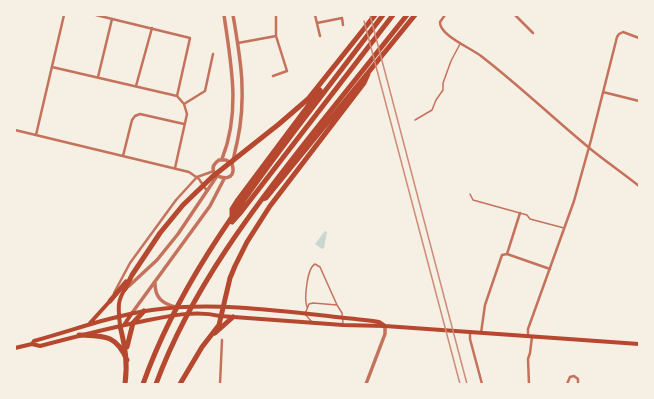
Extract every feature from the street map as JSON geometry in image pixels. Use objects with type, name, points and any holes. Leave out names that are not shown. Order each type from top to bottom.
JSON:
[{"type":"highway","points":[[232,216],[232,210],[237,201],[375,15]]},
{"type":"highway","points":[[143,384],[187,289],[232,216],[383,15]]},
{"type":"highway","points":[[156,384],[177,335],[202,288],[227,248],[260,200],[407,15]]},
{"type":"highway","points":[[260,200],[266,198],[415,15]]},
{"type":"highway","points":[[221,234],[241,212],[392,17]]},
{"type":"highway","points":[[110,301],[132,275],[168,222],[183,205],[204,184],[254,142],[280,124],[308,99],[356,40]]},
{"type":"highway","points":[[180,384],[205,342],[219,325],[230,278],[257,225],[274,200],[364,83],[368,74]]},
{"type":"highway","points":[[125,289],[132,275]]},
{"type":"highway","points":[[126,352],[133,323],[144,311]]},
{"type":"highway","points":[[212,334],[233,317]]},
{"type":"highway","points":[[122,325],[127,360],[125,384]]},
{"type":"highway","points":[[79,335],[98,336],[114,342],[122,350],[127,360]]},
{"type":"main road","points":[[122,325],[118,306],[119,299],[125,289]]},
{"type":"main road","points":[[90,323],[110,301]]},
{"type":"main road","points":[[15,348],[32,344],[34,341],[90,323],[132,313],[176,307],[223,307],[306,314],[379,322],[385,326]]},
{"type":"main road","points":[[122,325],[132,313]]},
{"type":"main road","points":[[32,344],[40,346],[79,335],[167,316],[210,314],[343,325],[385,326],[639,344]]},
{"type":"street","points":[[36,134],[64,15]]},
{"type":"street","points":[[96,15],[190,38],[178,96]]},
{"type":"street","points":[[224,15],[234,91],[232,120],[225,152],[222,159],[215,164],[214,171],[216,176],[224,179]]},
{"type":"street","points":[[132,313],[210,206],[224,179],[232,174],[232,164],[243,107],[242,73],[233,15]]},
{"type":"street","points":[[273,76],[286,71],[276,36],[276,15]]},
{"type":"street","points":[[315,15],[320,36]]},
{"type":"street","points":[[446,15],[440,22],[441,27],[451,37],[497,68],[589,148],[639,186]]},
{"type":"street","points":[[515,15],[533,34]]},
{"type":"street","points":[[317,23],[342,18],[343,25]]},
{"type":"street","points":[[98,77],[112,19]]},
{"type":"street","points":[[136,86],[152,28]]},
{"type":"street","points":[[529,384],[528,359],[530,353],[530,336],[528,329],[574,201],[589,148],[602,92],[619,34],[623,32],[639,38]]},
{"type":"street","points":[[238,43],[276,36]]},
{"type":"street","points":[[184,104],[205,91],[213,54]]},
{"type":"street","points":[[52,67],[178,96],[184,104],[187,114],[175,168]]},
{"type":"street","points":[[602,92],[639,101]]},
{"type":"street","points":[[123,156],[132,120],[135,116],[140,114],[184,124]]},
{"type":"street","points":[[15,130],[189,172],[202,181],[207,192]]},
{"type":"street","points":[[222,159],[230,161],[232,164]]},
{"type":"street","points":[[110,301],[130,263],[176,200],[197,177],[214,171]]},
{"type":"street","points":[[125,289],[130,286],[163,252],[178,234],[207,192],[216,176]]},
{"type":"street","points":[[507,254],[520,213]]},
{"type":"street","points":[[481,333],[485,305],[502,255],[507,254],[550,269]]},
{"type":"street","points":[[155,283],[156,293],[161,301],[176,307]]},
{"type":"street","points":[[366,384],[384,334],[385,326]]},
{"type":"street","points":[[470,332],[470,340],[482,384]]},
{"type":"street","points":[[220,384],[222,340]]},
{"type":"street","points":[[567,384],[570,377],[574,376],[578,379],[578,384]]},
{"type":"lane","points":[[416,120],[432,110],[443,90],[443,83],[451,61],[461,43]]},
{"type":"lane","points":[[470,194],[473,200],[527,215],[530,219],[565,228]]},
{"type":"lane","points":[[312,322],[306,314],[306,301],[308,274],[312,265],[315,264],[320,267],[337,305],[342,311],[343,325]]},
{"type":"lane","points":[[307,307],[309,304],[313,303],[337,305]]},
{"type":"shaded area","points":[[325,231],[327,232],[324,248],[322,249],[315,244]]},
{"type":"railway","points":[[370,15],[467,384]]},
{"type":"railway","points":[[364,21],[460,384]]}]
